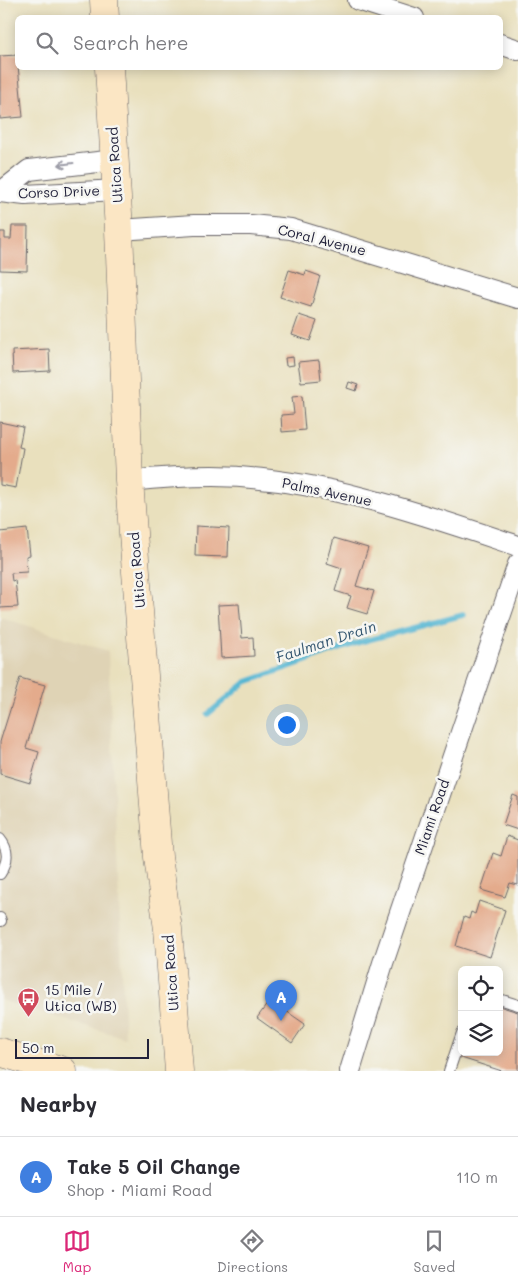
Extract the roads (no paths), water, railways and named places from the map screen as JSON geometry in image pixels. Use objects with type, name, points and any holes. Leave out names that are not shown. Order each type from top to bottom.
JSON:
[{"type":"main road","points":[[104,0],[105,15]]},
{"type":"main road","name":"Utica Road","points":[[109,70],[117,190],[130,481],[158,857],[168,929],[179,1071]]},
{"type":"main road","points":[[0,1052],[63,1071]]},
{"type":"street","points":[[358,0],[405,15]]},
{"type":"street","points":[[503,45],[518,50]]},
{"type":"street","name":"Corso Drive","points":[[0,192],[28,170],[115,160]]},
{"type":"street","name":"Corso Drive","points":[[0,192],[25,195],[117,190]]},
{"type":"street","name":"Coral Avenue","points":[[119,230],[194,225],[242,225],[291,229],[518,298]]},
{"type":"street","name":"Palms Avenue","points":[[130,481],[214,476],[272,481],[320,488],[352,495],[518,546]]},
{"type":"street","name":"Miami Road","points":[[350,1071],[383,964],[518,564]]},
{"type":"lane","points":[[0,839],[7,851],[7,859],[0,874]]},
{"type":"lane","points":[[503,1000],[518,1005]]},
{"type":"lane","points":[[449,1071],[458,1044]]},
{"type":"waterway","name":"Faulman Drain","points":[[208,714],[246,682],[360,642],[463,615]]},
{"type":"place","name":"15 Mile / Utica (WB)","points":[[29,1017]]},
{"type":"place","name":"Take 5 Oil Change","points":[[281,1021]]}]
